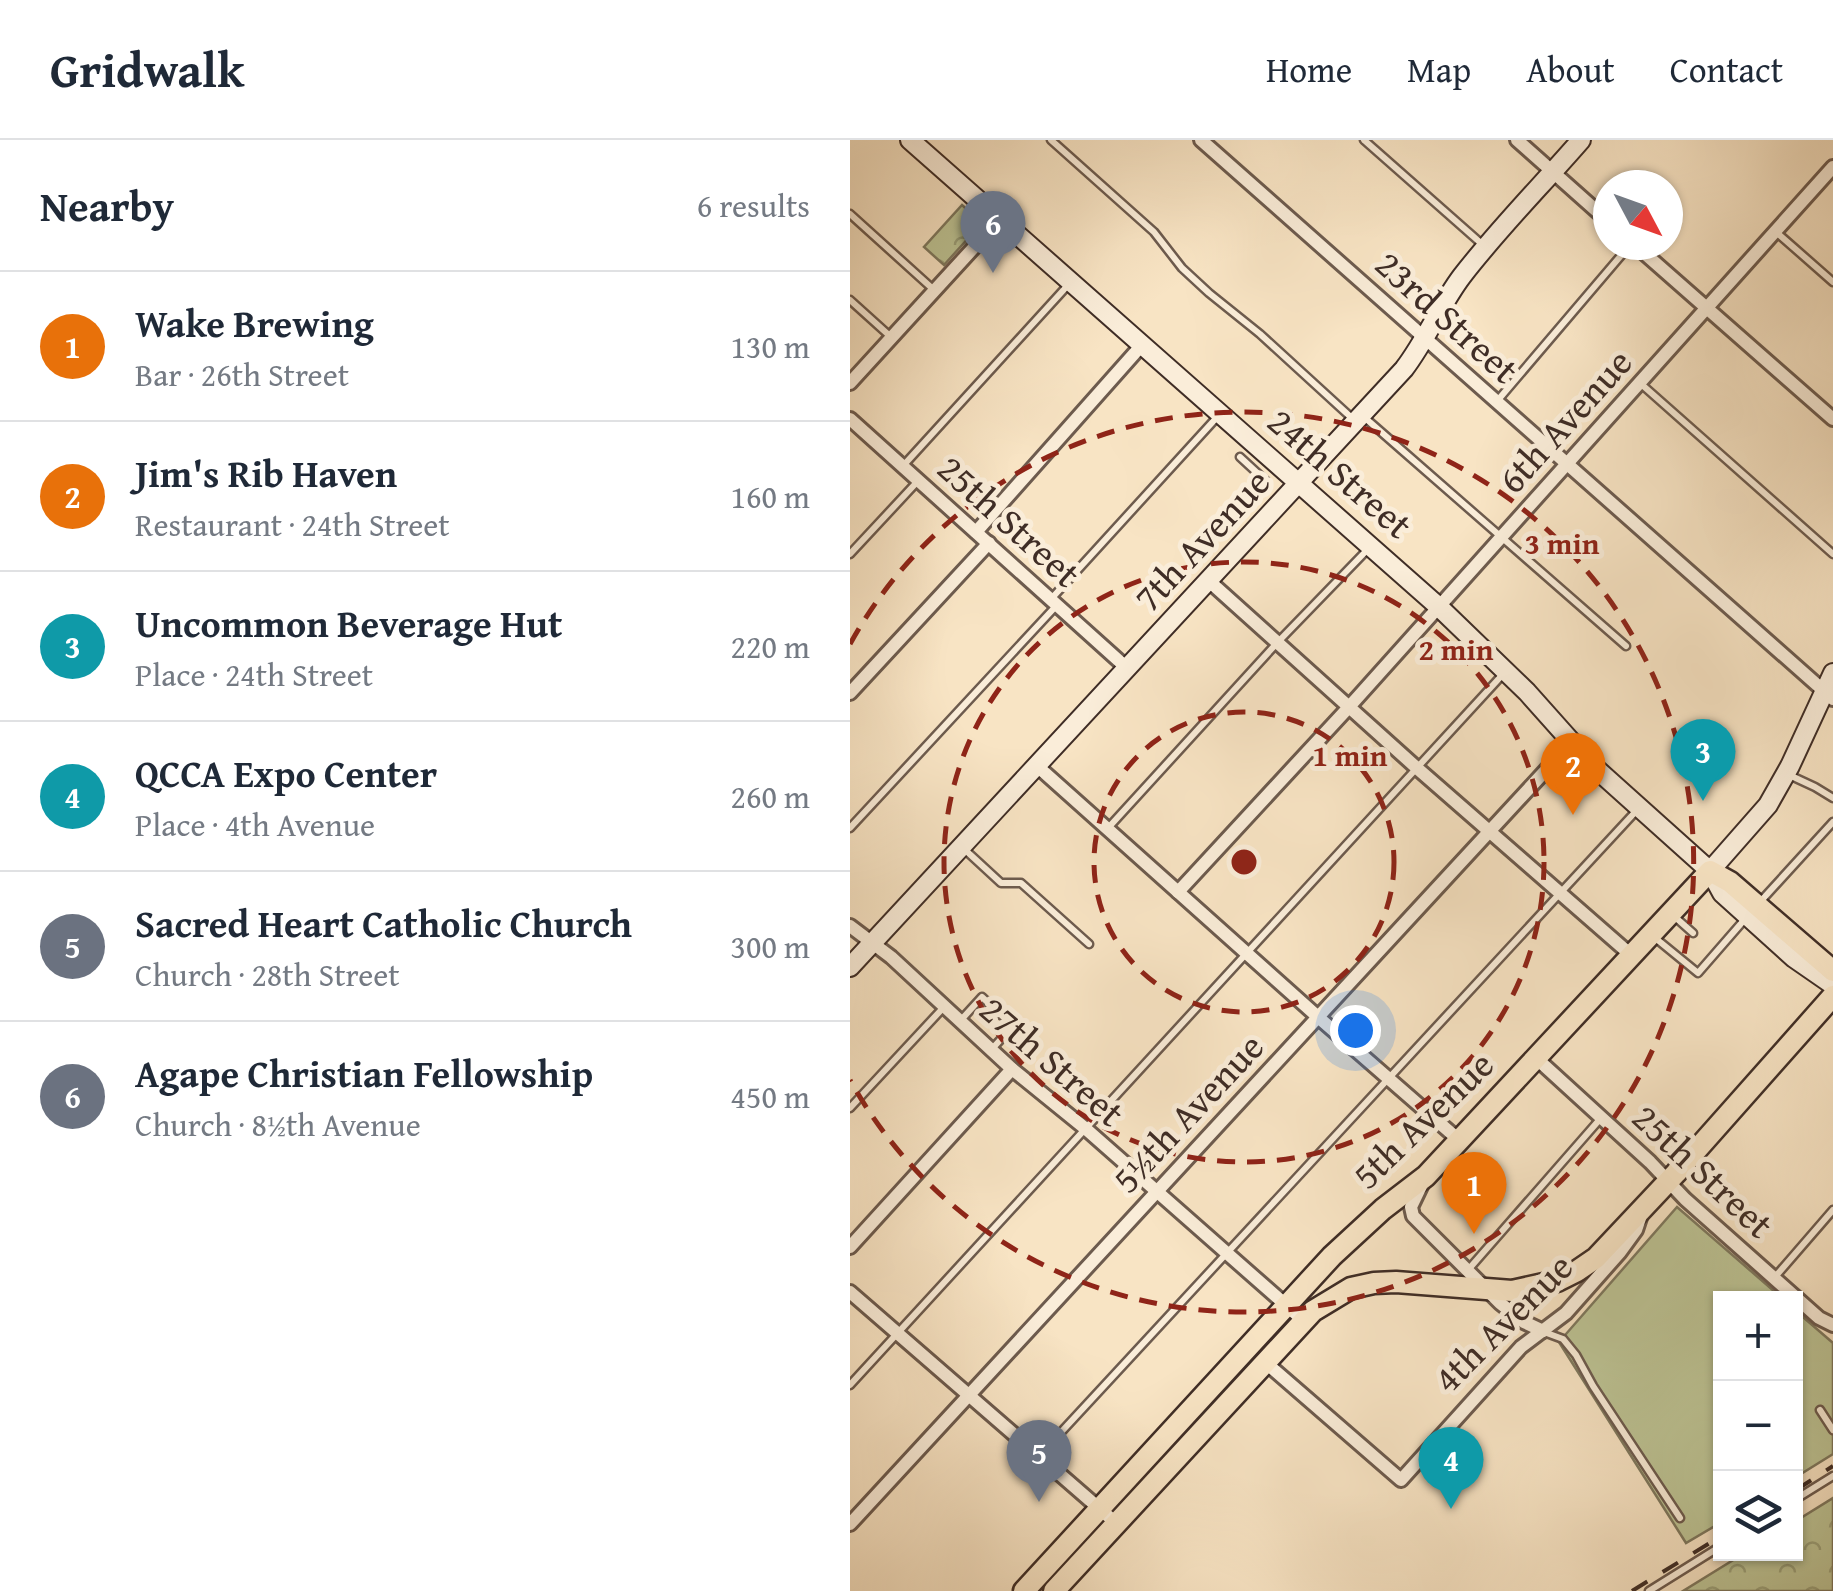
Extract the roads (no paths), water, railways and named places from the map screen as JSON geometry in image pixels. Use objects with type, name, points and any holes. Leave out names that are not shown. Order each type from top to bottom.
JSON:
[{"type":"main road","name":"24th Street","points":[[1710,872],[1730,882],[1752,911],[1833,971]]},
{"type":"main road","name":"5th Avenue","points":[[1054,1591],[1108,1516],[1286,1305],[1348,1240],[1426,1176],[1710,872]]},
{"type":"main road","points":[[1672,1178],[1833,996]]},
{"type":"main road","name":"5th Avenue","points":[[1024,1591],[1108,1516],[1304,1321],[1332,1298],[1351,1288],[1374,1283],[1512,1292],[1558,1281],[1596,1258],[1672,1178]]},
{"type":"street","name":"24th Street","points":[[910,140],[1439,607],[1506,671],[1571,743],[1710,872]]},
{"type":"street","name":"23rd Street","points":[[1201,140],[1829,695]]},
{"type":"street","points":[[1517,140],[1593,208]]},
{"type":"street","name":"7th Avenue","points":[[850,967],[1404,369],[1446,300],[1486,248],[1582,140]]},
{"type":"street","name":"6th Avenue","points":[[1178,892],[1833,167]]},
{"type":"street","points":[[850,383],[999,220]]},
{"type":"street","points":[[1650,260],[1833,418]]},
{"type":"street","points":[[976,532],[1141,346]]},
{"type":"street","name":"25th Street","points":[[850,419],[1128,668]]},
{"type":"street","points":[[850,693],[988,543]]},
{"type":"street","points":[[1209,581],[1631,955]]},
{"type":"street","name":"5th Avenue","points":[[1710,872],[1768,805],[1829,695],[1833,672]]},
{"type":"street","name":"5½th Avenue","points":[[850,1524],[1571,743]]},
{"type":"street","points":[[1036,765],[1460,1140]]},
{"type":"street","name":"24th Street","points":[[1752,911],[1794,958],[1833,985]]},
{"type":"street","name":"27th Street","points":[[850,926],[891,957],[1012,1069],[1304,1321]]},
{"type":"street","name":"25th Street","points":[[1536,1058],[1672,1178],[1774,1278],[1819,1318],[1833,1324]]},
{"type":"street","points":[[850,1247],[1012,1069]]},
{"type":"street","points":[[1426,1176],[1410,1212],[1485,1289],[1524,1322],[1543,1331]]},
{"type":"street","name":"4th Avenue","points":[[1265,1362],[1402,1480],[1521,1347],[1566,1313],[1620,1252],[1636,1230],[1644,1208]]},
{"type":"street","points":[[850,1292],[1108,1516]]},
{"type":"lane","points":[[1051,140],[1154,232],[1182,268],[1209,293],[1626,646]]},
{"type":"lane","points":[[1364,140],[1486,248]]},
{"type":"lane","points":[[850,214],[935,291]]},
{"type":"lane","points":[[1775,230],[1833,282]]},
{"type":"lane","points":[[1496,402],[1619,260]]},
{"type":"lane","points":[[902,466],[1070,283]]},
{"type":"lane","points":[[850,300],[892,338]]},
{"type":"lane","points":[[1640,383],[1833,554]]},
{"type":"lane","points":[[850,828],[1219,414]]},
{"type":"lane","points":[[1240,457],[1266,480],[1252,496]]},
{"type":"lane","points":[[850,554],[918,481]]},
{"type":"lane","points":[[1108,829],[1277,642],[1371,546]]},
{"type":"lane","points":[[850,1385],[1506,671]]},
{"type":"lane","points":[[1786,774],[1833,798]]},
{"type":"lane","points":[[1038,1456],[1639,808]]},
{"type":"lane","points":[[1650,934],[1698,973],[1833,822]]},
{"type":"lane","points":[[961,846],[1002,883],[1022,882],[1089,944]]},
{"type":"lane","points":[[1670,913],[1693,934]]},
{"type":"lane","points":[[960,1021],[982,997],[1013,1026],[992,1050]]},
{"type":"lane","points":[[850,1108],[944,1006]]},
{"type":"lane","points":[[1468,1270],[1602,1118]]},
{"type":"lane","points":[[1774,1278],[1833,1210]]},
{"type":"lane","points":[[1543,1331],[1564,1339],[1576,1355],[1680,1518]]},
{"type":"lane","points":[[1820,1410],[1833,1430]]},
{"type":"lane","points":[[1803,1495],[1833,1476]]},
{"type":"lane","points":[[1649,1591],[1713,1550]]},
{"type":"railway","points":[[1803,1485],[1833,1466]]},
{"type":"railway","points":[[1632,1591],[1713,1541]]},
{"type":"place","name":"Agape Christian Fellowship","points":[[993,273]]},
{"type":"place","name":"Uncommon Beverage Hut","points":[[1703,801]]},
{"type":"place","name":"Jim's Rib Haven","points":[[1573,815]]},
{"type":"place","name":"Wake Brewing","points":[[1474,1234]]},
{"type":"place","name":"Sacred Heart Catholic Church","points":[[1039,1502]]},
{"type":"place","name":"QCCA Expo Center","points":[[1451,1509]]}]
